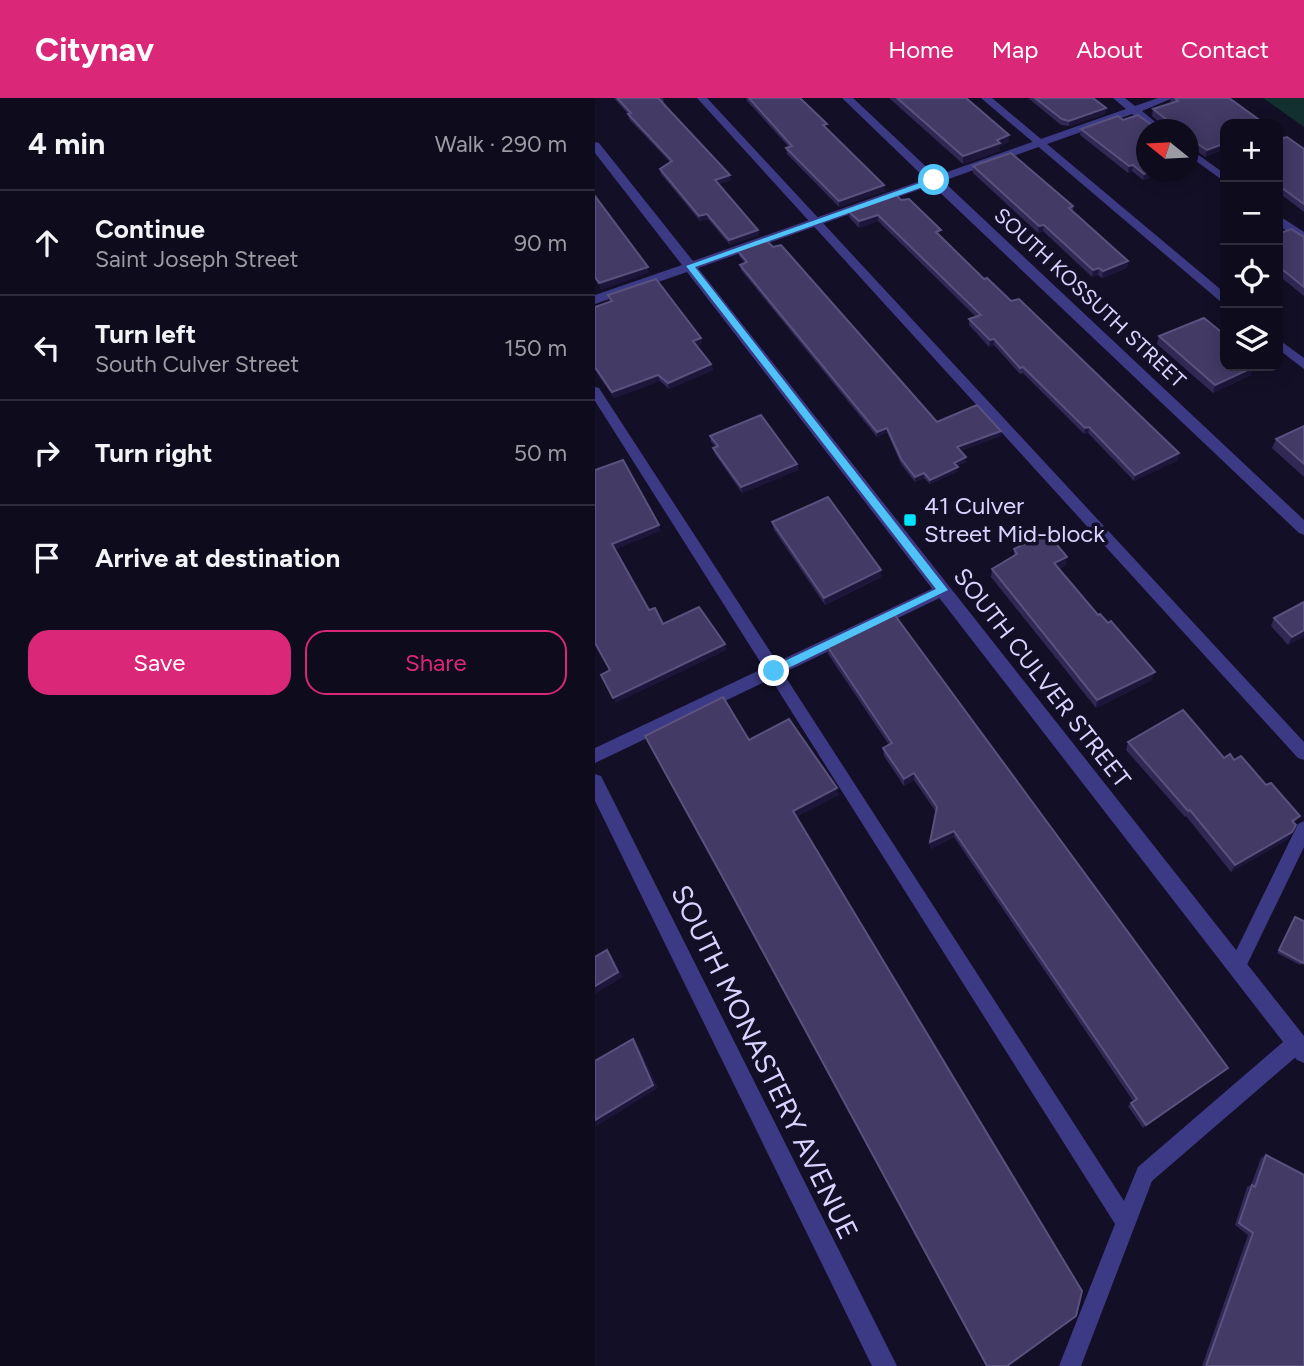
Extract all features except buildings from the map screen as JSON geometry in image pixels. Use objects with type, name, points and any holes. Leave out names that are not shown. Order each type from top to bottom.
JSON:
[{"type":"street","name":"SOUTH KOSSUTH STREET","points":[[847,98],[1304,529]]},
{"type":"street","points":[[1118,98],[1146,119]]},
{"type":"street","points":[[595,300],[1168,98]]},
{"type":"street","name":"SOUTH CULVER STREET","points":[[595,145],[1300,1048]]},
{"type":"street","points":[[1199,159],[1220,175]]},
{"type":"street","points":[[1283,223],[1304,238]]},
{"type":"street","name":"SOUTH MONASTERY AVENUE","points":[[595,782],[885,1366]]},
{"type":"lane","points":[[702,98],[1304,753]]},
{"type":"lane","points":[[986,98],[1220,295]]},
{"type":"lane","points":[[1283,347],[1304,365]]},
{"type":"lane","points":[[595,391],[1126,1222]]},
{"type":"lane","points":[[595,756],[943,590]]},
{"type":"lane","points":[[1237,967],[1304,829]]},
{"type":"lane","points":[[1070,1366],[1145,1174],[1300,1048]]},
{"type":"green space","points":[[1263,98],[1304,98],[1304,127]]},
{"type":"place","name":"41 Culver Street Mid-block","points":[[910,520]]},
{"type":"route","points":[[774,671],[943,590],[690,266],[934,180]]}]
